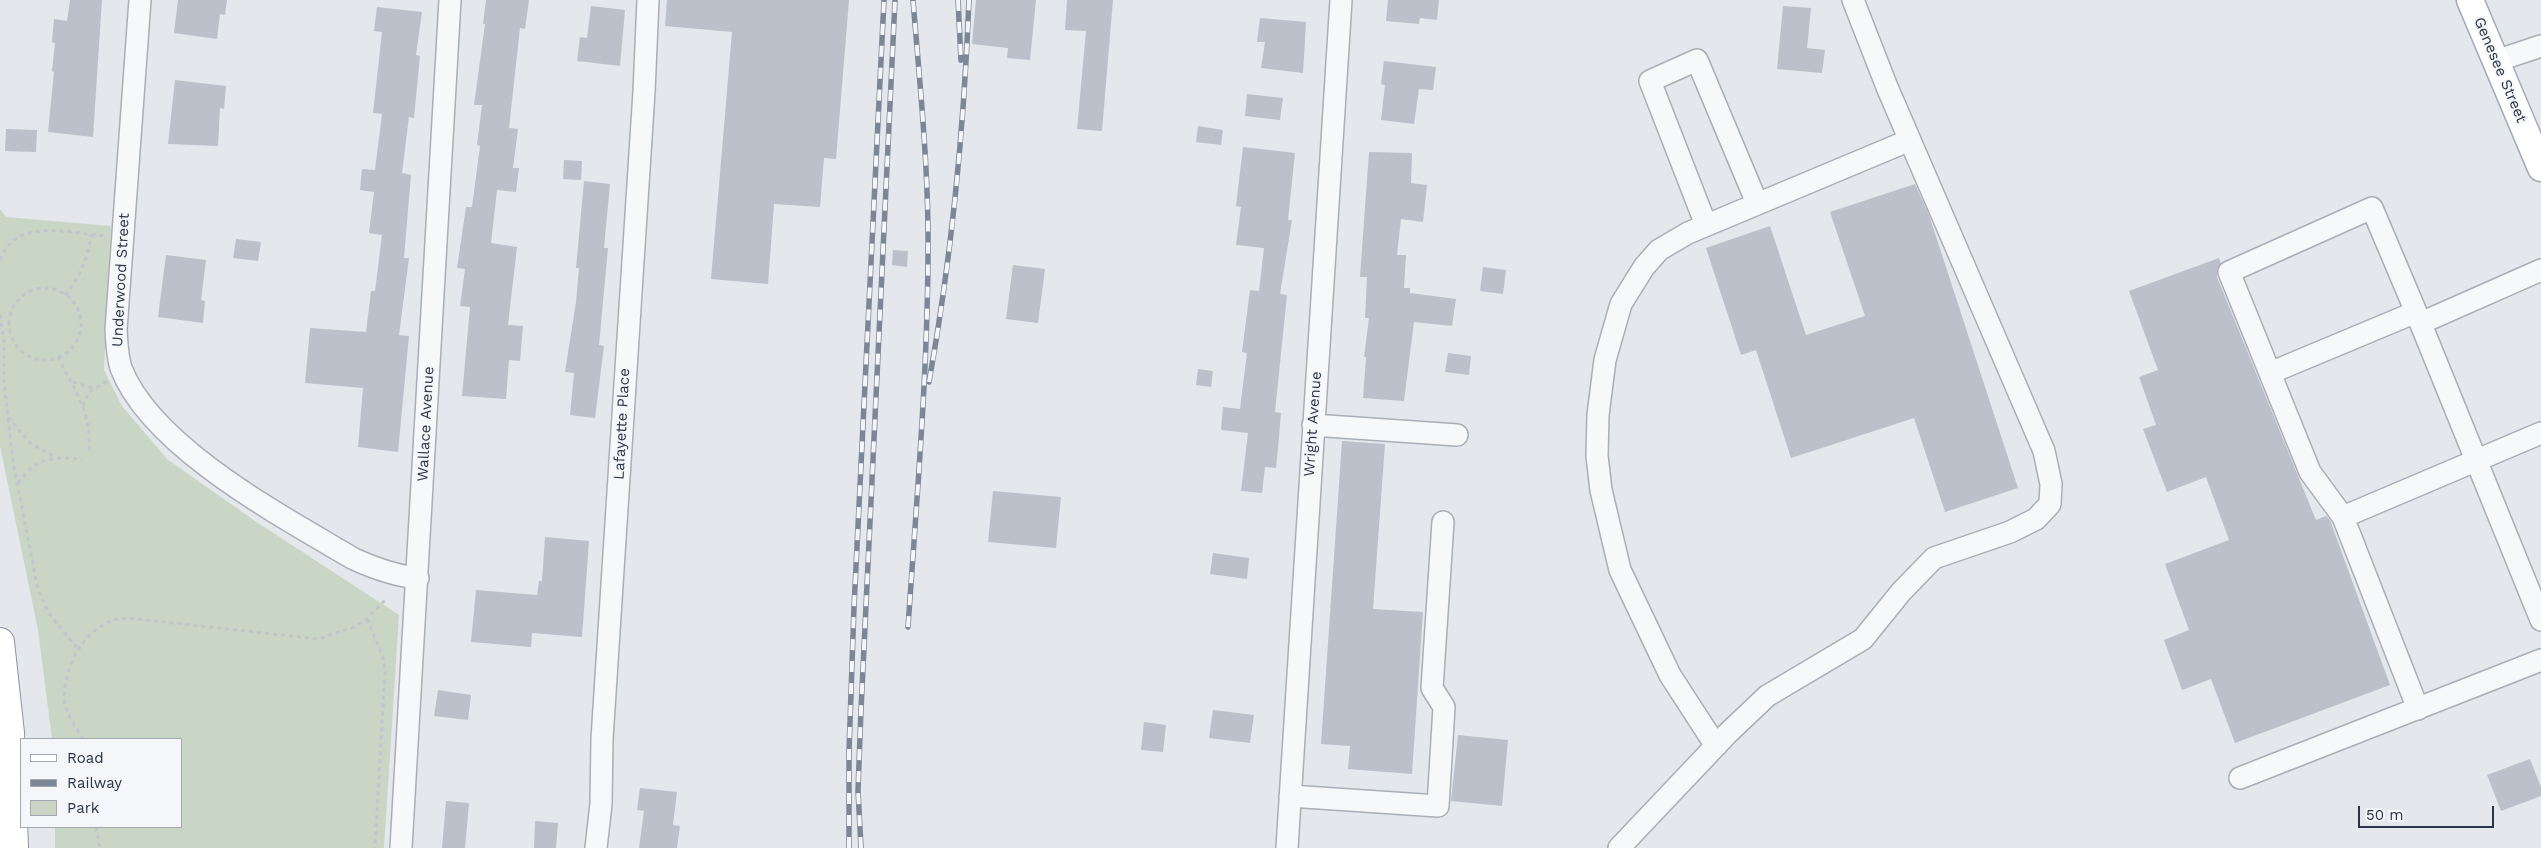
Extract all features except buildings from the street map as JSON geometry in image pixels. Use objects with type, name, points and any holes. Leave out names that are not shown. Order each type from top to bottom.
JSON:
[{"type":"highway","points":[[0,642],[10,733],[14,848]]},
{"type":"main road","name":"Genesee Street","points":[[2470,0],[2541,168]]},
{"type":"street","name":"Underwood Street","points":[[140,0],[116,330],[117,355],[122,369],[150,414],[200,460],[234,485],[354,559],[374,568],[418,578]]},
{"type":"street","name":"Wallace Avenue","points":[[401,848],[450,0]]},
{"type":"street","name":"Lafayette Place","points":[[596,848],[644,92],[648,0]]},
{"type":"street","name":"Wright Avenue","points":[[1287,848],[1341,0]]},
{"type":"street","points":[[1619,848],[1716,746],[1768,696],[1863,639],[1900,592],[1934,558],[2010,532],[2036,519],[2050,504],[2051,484],[2044,451],[1910,140],[1853,0]]},
{"type":"street","points":[[2496,61],[2541,46]]},
{"type":"street","points":[[1706,225],[1650,81],[1696,60],[1757,203]]},
{"type":"street","points":[[1716,746],[1670,675],[1620,570],[1601,490],[1597,456],[1598,415],[1605,360],[1621,304],[1644,267],[1658,250],[1706,225],[1910,140]]},
{"type":"street","points":[[2418,709],[2343,517],[2310,472],[2229,272],[2372,208],[2419,318],[2541,620]]},
{"type":"street","points":[[2270,373],[2419,318],[2541,270]]},
{"type":"street","points":[[1313,425],[1457,435]]},
{"type":"street","points":[[2343,517],[2541,433]]},
{"type":"street","points":[[1290,796],[1438,806],[1444,707],[1432,688],[1443,522]]},
{"type":"street","points":[[2240,778],[2541,660]]},
{"type":"path","points":[[0,260],[4,249],[18,236],[32,231],[105,236]]},
{"type":"path","points":[[66,295],[82,269],[91,235]]},
{"type":"path","points":[[48,288],[66,295],[77,308],[80,319],[80,331],[76,342],[58,358],[47,360],[35,359],[25,354],[16,346],[9,324],[17,302],[26,294],[36,289],[48,288]]},
{"type":"path","points":[[0,315],[8,416],[18,483],[38,590],[50,615],[77,648]]},
{"type":"path","points":[[58,358],[73,382],[83,406],[89,432],[89,453]]},
{"type":"path","points":[[83,406],[94,388],[112,379]]},
{"type":"path","points":[[73,382],[94,388]]},
{"type":"path","points":[[8,416],[30,443],[54,457],[82,458]]},
{"type":"path","points":[[18,483],[24,474],[54,457]]},
{"type":"path","points":[[83,738],[71,720],[64,698],[77,648],[102,627],[118,618],[319,639],[354,627],[367,619],[386,599]]},
{"type":"path","points":[[367,619],[383,657],[385,671],[375,848]]},
{"type":"path","points":[[96,828],[100,848]]},
{"type":"green space","points":[[0,209],[6,217],[111,226],[104,370],[122,406],[167,459],[255,521],[399,615],[384,848],[55,848],[55,828],[182,828],[182,738],[52,738],[38,630],[0,446]]},
{"type":"railway","points":[[849,848],[849,751],[854,607],[884,0]]},
{"type":"railway","points":[[861,848],[858,790],[861,710],[895,0]]},
{"type":"railway","points":[[908,627],[922,427],[928,277],[926,170],[913,0]]},
{"type":"railway","points":[[958,0],[961,60]]},
{"type":"railway","points":[[929,382],[956,192],[969,0]]}]
